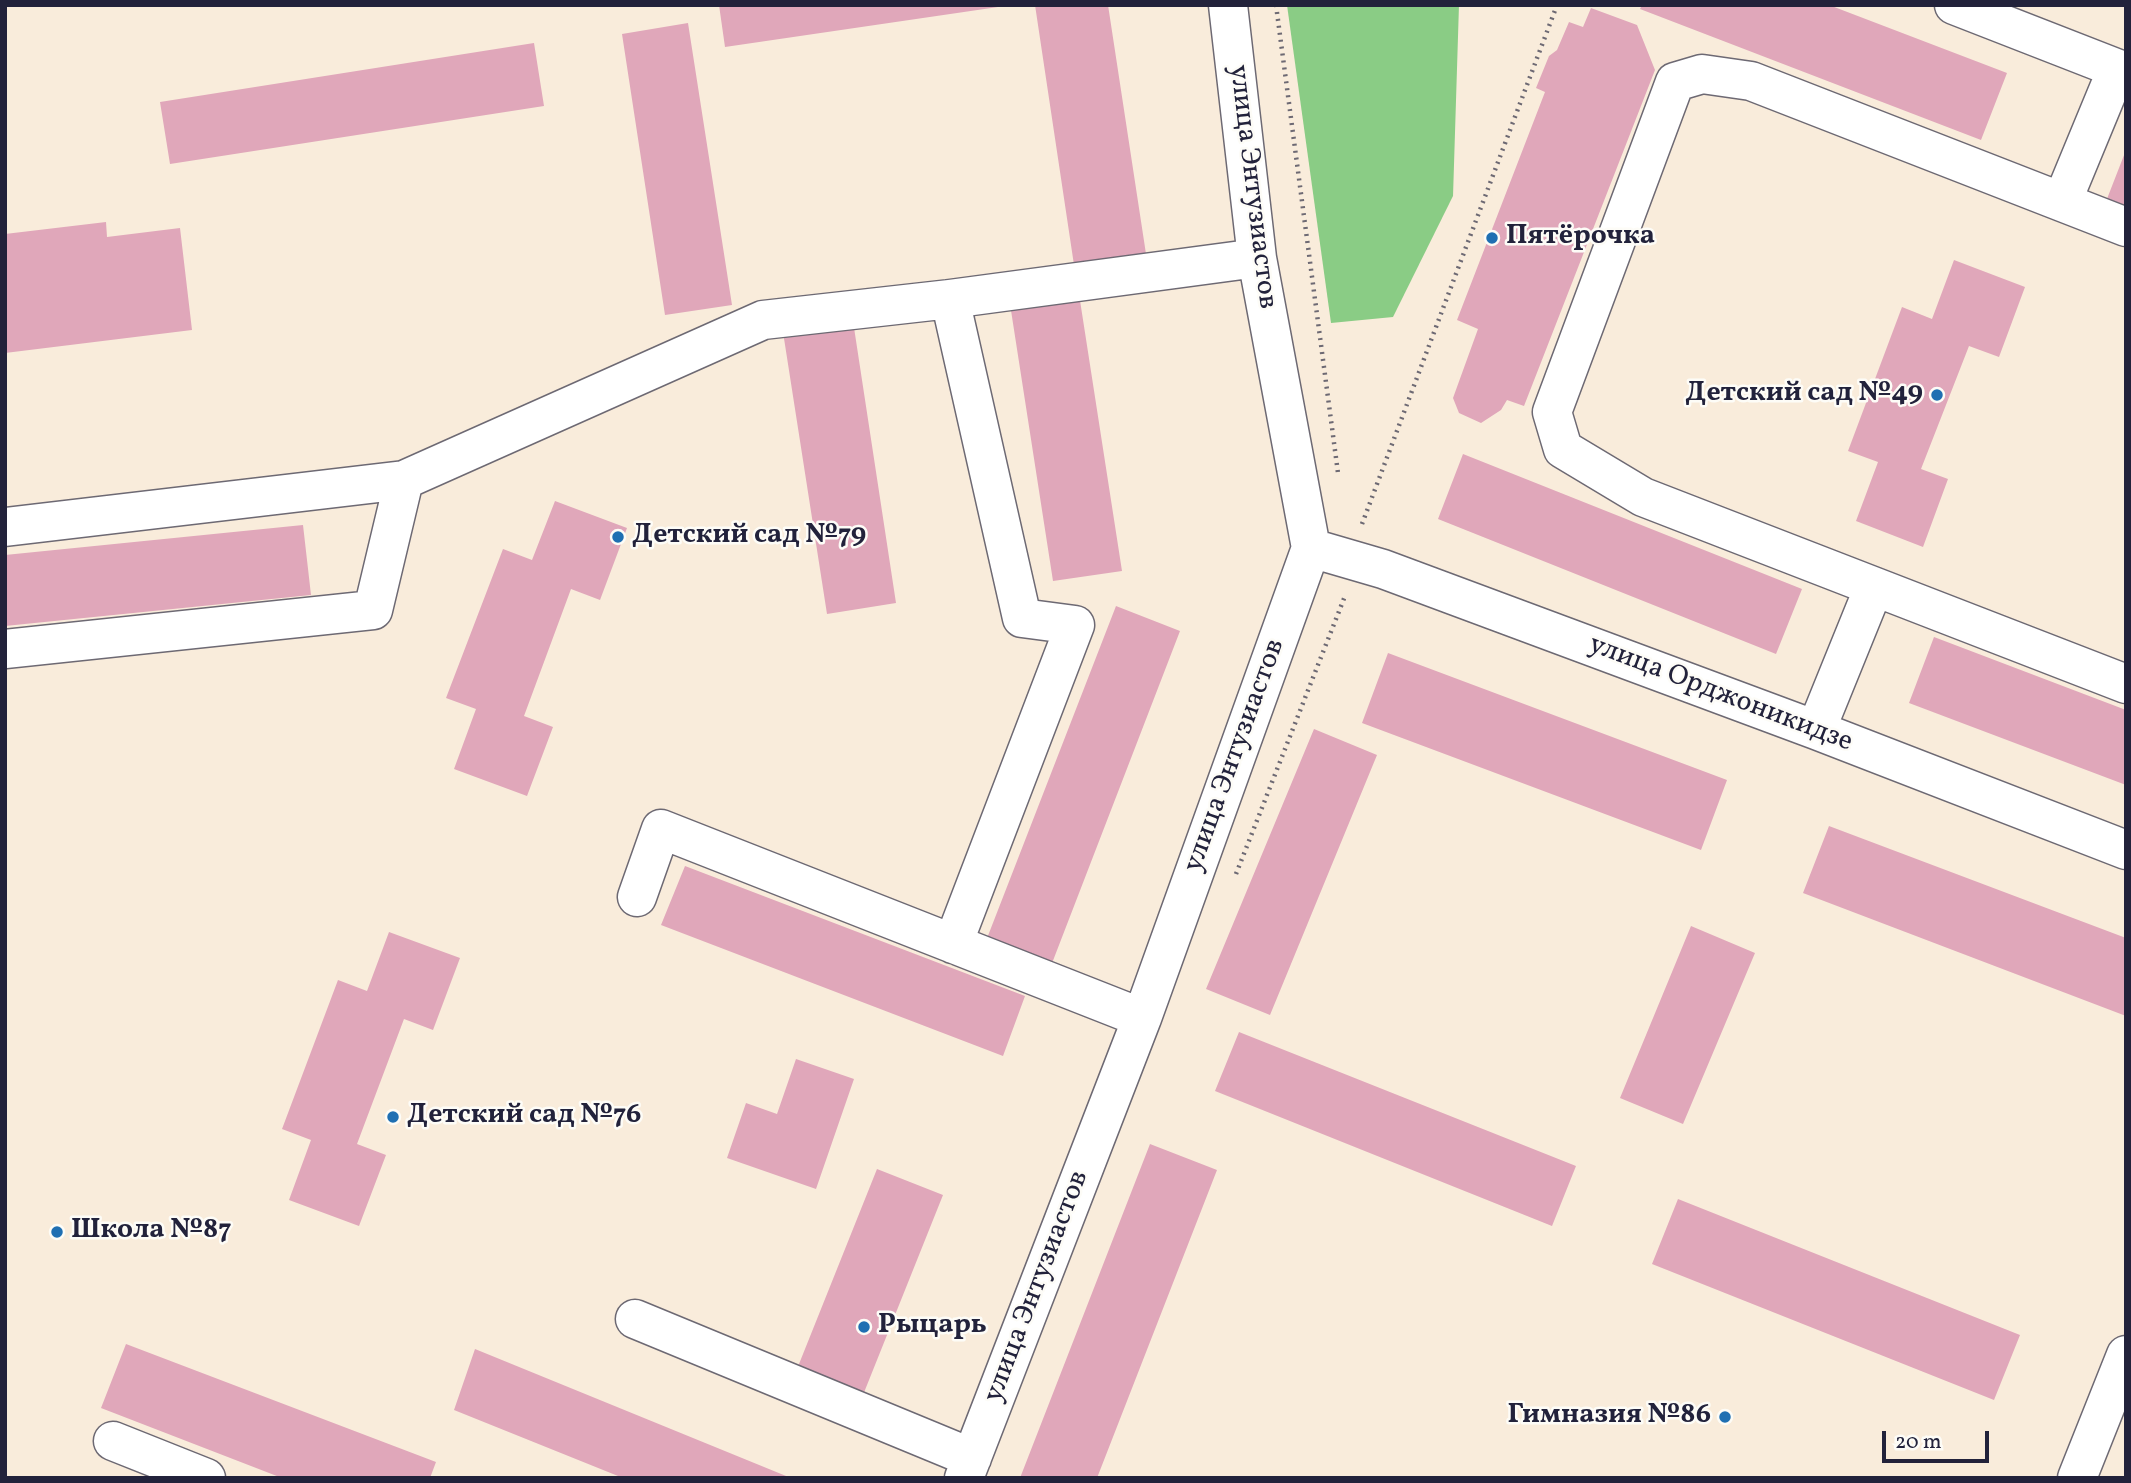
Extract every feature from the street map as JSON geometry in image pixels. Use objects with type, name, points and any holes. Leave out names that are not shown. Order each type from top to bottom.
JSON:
[{"type":"street","name":"улица Энтузиастов","points":[[968,1468],[1142,1018],[1311,548],[1256,258],[1228,5]]},
{"type":"street","points":[[1954,5],[2122,70],[2062,202]]},
{"type":"street","points":[[2126,227],[1751,81],[1702,74],[1675,82],[1552,412],[1563,449],[1643,497],[2126,684]]},
{"type":"street","points":[[5,527],[404,480],[763,320],[950,299],[1256,258]]},
{"type":"street","points":[[950,299],[1022,618],[1075,625],[953,944]]},
{"type":"street","points":[[5,649],[373,610],[404,480]]},
{"type":"street","name":"улица Орджоникидзе","points":[[1311,548],[1349,558],[1816,730],[2126,850]]},
{"type":"street","points":[[1816,730],[1874,587]]},
{"type":"street","points":[[637,897],[661,829],[1142,1018]]},
{"type":"street","points":[[635,1320],[968,1468]]},
{"type":"street","points":[[2077,1478],[2126,1355]]},
{"type":"street","points":[[113,1441],[206,1478]]},
{"type":"path","points":[[1276,5],[1338,475]]},
{"type":"path","points":[[1349,558],[1557,5]]},
{"type":"green space","points":[[1287,5],[1459,5],[1453,196],[1393,317],[1331,323]]},
{"type":"building","points":[[719,5],[998,5],[998,7],[725,47]]},
{"type":"building","points":[[1035,5],[1108,5],[1146,254],[1074,265]]},
{"type":"building","points":[[1642,5],[1829,5],[2007,73],[1981,140],[1640,9]]},
{"type":"building","points":[[1591,8],[1637,25],[1655,70],[1524,406],[1507,400],[1501,410],[1481,423],[1459,413],[1453,398],[1478,329],[1457,320],[1545,92],[1536,88],[1549,56],[1557,50],[1569,22],[1583,27]]},
{"type":"building","points":[[688,23],[732,305],[665,315],[622,34]]},
{"type":"building","points":[[534,43],[544,106],[170,164],[160,102]]},
{"type":"building","points":[[2126,150],[2126,212],[2105,204]]},
{"type":"building","points":[[106,222],[107,237],[180,228],[192,330],[5,353],[5,234]]},
{"type":"building","points":[[1954,260],[2025,287],[1999,357],[1969,346],[1921,469],[1948,479],[1923,547],[1856,521],[1878,462],[1848,451],[1902,307],[1932,319]]},
{"type":"building","points":[[1079,294],[1122,571],[1053,581],[1010,304]]},
{"type":"building","points":[[853,321],[896,603],[827,614],[783,332]]},
{"type":"building","points":[[1463,454],[1802,589],[1776,654],[1438,519]]},
{"type":"building","points":[[555,501],[627,528],[600,600],[571,589],[524,716],[553,727],[527,796],[454,769],[476,709],[446,698],[503,549],[532,560]]},
{"type":"building","points":[[303,525],[311,595],[5,626],[5,555]]},
{"type":"building","points":[[1116,606],[1180,631],[1049,971],[984,946]]},
{"type":"building","points":[[1934,637],[2126,710],[2126,785],[1909,703]]},
{"type":"building","points":[[1388,653],[1727,780],[1701,850],[1362,723]]},
{"type":"building","points":[[1314,729],[1377,755],[1270,1015],[1206,989]]},
{"type":"building","points":[[1829,826],[2126,938],[2126,1016],[1803,893]]},
{"type":"building","points":[[685,866],[1025,996],[1003,1056],[661,925]]},
{"type":"building","points":[[1691,926],[1755,953],[1683,1124],[1620,1098]]},
{"type":"building","points":[[389,932],[460,958],[433,1030],[404,1019],[357,1144],[386,1155],[359,1226],[289,1200],[311,1140],[282,1129],[338,980],[367,991]]},
{"type":"building","points":[[1239,1032],[1576,1166],[1552,1226],[1215,1091]]},
{"type":"building","points":[[796,1059],[854,1079],[816,1189],[727,1158],[746,1103],[777,1114]]},
{"type":"building","points":[[1150,1144],[1217,1170],[1097,1478],[1020,1478]]},
{"type":"building","points":[[877,1169],[943,1195],[863,1395],[797,1369]]},
{"type":"building","points":[[1678,1199],[2020,1335],[1994,1400],[1652,1264]]},
{"type":"building","points":[[126,1344],[436,1462],[430,1478],[282,1478],[101,1408]]},
{"type":"building","points":[[475,1349],[791,1478],[623,1478],[454,1410]]},
{"type":"place","name":"Пятёрочка","points":[[1492,238]]},
{"type":"place","name":"Детский сад №49","points":[[1937,395]]},
{"type":"place","name":"Детский сад №79","points":[[618,537]]},
{"type":"place","name":"Детский сад №76","points":[[393,1117]]},
{"type":"place","name":"Школа №87","points":[[57,1232]]},
{"type":"place","name":"Рыцарь","points":[[864,1327]]},
{"type":"place","name":"Гимназия №86","points":[[1725,1417]]}]
